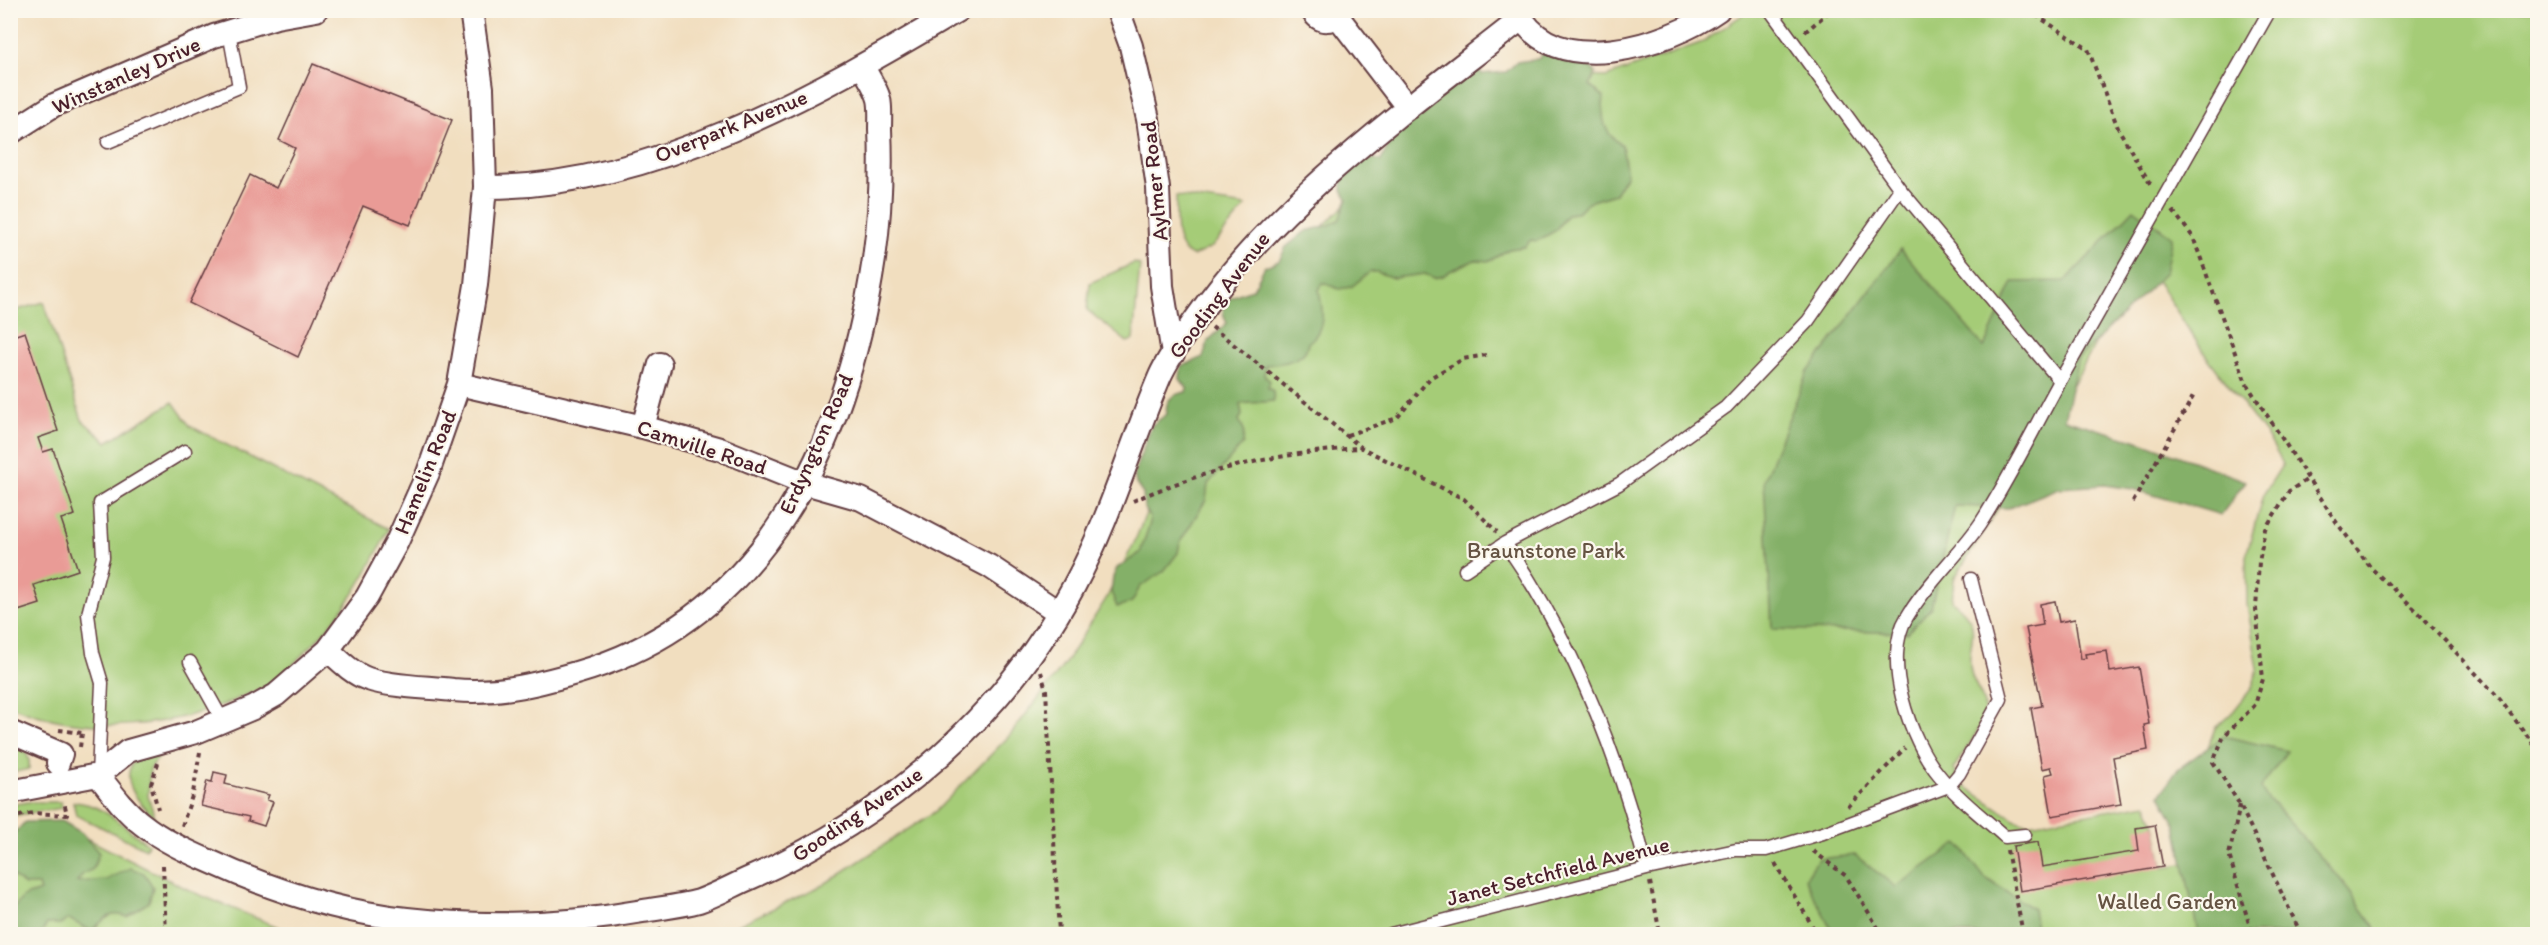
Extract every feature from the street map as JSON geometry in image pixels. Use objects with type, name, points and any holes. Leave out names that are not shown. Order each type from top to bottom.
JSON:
[{"type":"street","name":"Winstanley Drive","points":[[10,133],[54,105],[229,32],[276,17],[316,10]]},
{"type":"street","name":"Hamelin Road","points":[[98,775],[128,752],[223,722],[276,695],[328,650],[367,597],[397,542],[428,473],[459,384],[476,285],[485,187],[482,88],[471,10]]},
{"type":"street","name":"Overpark Avenue","points":[[485,187],[524,187],[566,181],[673,152],[793,103],[863,67],[958,10]]},
{"type":"street","name":"Aylmer Road","points":[[1118,10],[1131,46],[1148,119],[1158,188],[1162,286],[1173,354]]},
{"type":"street","points":[[1312,10],[1323,20],[1340,14],[1408,108]]},
{"type":"street","name":"Gooding Avenue","points":[[98,775],[116,799],[143,825],[182,849],[243,877],[342,909],[392,918],[463,924],[516,925],[608,917],[698,901],[801,855],[905,786],[978,721],[1035,649],[1074,586],[1111,510],[1162,372],[1198,315],[1276,220],[1519,15],[1544,41],[1566,49],[1599,53],[1651,44],[1718,10]]},
{"type":"street","name":"Erdyngton Road","points":[[328,650],[350,669],[369,680],[467,691],[502,692],[530,687],[606,665],[668,633],[722,594],[752,564],[777,530],[805,483],[835,414],[858,345],[879,221],[881,156],[879,99],[863,67]]},
{"type":"street","points":[[643,427],[660,364]]},
{"type":"street","name":"Camville Road","points":[[459,384],[643,427],[720,449],[805,483],[861,499],[989,566],[1058,612]]},
{"type":"street","points":[[10,732],[61,754],[58,763]]},
{"type":"street","points":[[10,792],[98,775]]},
{"type":"lane","points":[[1770,10],[1900,189],[2060,381]]},
{"type":"lane","points":[[2025,834],[2005,837],[1938,774],[1917,738],[1900,688],[1897,663],[1898,639],[1906,618],[1981,522],[2270,10]]},
{"type":"lane","points":[[108,142],[239,87],[229,32]]},
{"type":"lane","points":[[1465,570],[1505,543],[1618,484],[1726,406],[1808,321],[1900,189]]},
{"type":"lane","points":[[98,775],[102,683],[93,653],[88,614],[103,557],[100,503],[185,451]]},
{"type":"lane","points":[[1505,543],[1555,623],[1612,750],[1647,869]]},
{"type":"lane","points":[[1949,786],[1959,774],[2001,699],[1971,579]]},
{"type":"lane","points":[[190,662],[223,722]]},
{"type":"lane","name":"Janet Setchfield Avenue","points":[[1391,934],[1647,869],[1736,850],[1766,850],[1949,786]]},
{"type":"path","points":[[1793,43],[1831,10]]},
{"type":"path","points":[[2028,10],[2088,49],[2118,128],[2149,184],[2193,237],[2246,383],[2308,479],[2371,568],[2419,613],[2490,689],[2538,750]]},
{"type":"path","points":[[1198,315],[1362,448],[1464,500],[1505,543]]},
{"type":"path","points":[[1346,436],[1396,418],[1430,378],[1463,359],[1486,355]]},
{"type":"path","points":[[2133,502],[2194,395]]},
{"type":"path","points":[[1111,510],[1165,486],[1224,469],[1312,451],[1362,448]]},
{"type":"path","points":[[2301,934],[2240,805],[2213,762],[2224,736],[2254,705],[2263,679],[2256,609],[2259,562],[2265,529],[2289,491],[2308,479]]},
{"type":"path","points":[[1035,649],[1046,690],[1059,934]]},
{"type":"path","points":[[172,823],[181,828],[193,793],[200,755],[200,742],[196,732]]},
{"type":"path","points":[[1846,809],[1901,751],[1917,738]]},
{"type":"path","points":[[160,760],[152,773],[151,784],[154,801],[160,812]]},
{"type":"path","points":[[2240,805],[2229,855],[2252,934]]},
{"type":"path","points":[[2005,837],[2023,934]]},
{"type":"path","points":[[1798,840],[1846,876],[1882,934]]},
{"type":"path","points":[[1766,850],[1817,934]]},
{"type":"path","points":[[163,865],[166,934]]},
{"type":"path","points":[[1647,869],[1660,934]]},
{"type":"green space","name":"Braunstone Park","points":[[1748,11],[2537,11],[2537,934],[713,934],[723,932],[823,885],[936,811],[1010,735],[1066,662],[1106,599],[1134,543],[1173,447],[1304,244],[1472,85],[1514,73],[1606,77],[1703,42]],"holes":[[[2143,259],[2202,350],[2269,439],[2283,464],[2263,495],[2246,556],[2247,604],[2258,669],[2252,688],[2232,713],[2215,728],[2196,781],[2195,862],[2163,867],[2155,825],[2147,804],[2029,824],[2014,819],[1960,783],[1954,768],[1980,725],[1984,705],[1972,676],[1970,664],[1973,636],[1970,620],[1952,601],[1954,579],[2048,429]]]},
{"type":"green space","points":[[1574,49],[1596,73],[1590,85],[1604,97],[1603,118],[1607,130],[1622,145],[1627,174],[1615,194],[1588,202],[1579,211],[1567,215],[1555,231],[1537,241],[1531,240],[1524,247],[1509,249],[1490,261],[1475,260],[1443,276],[1434,278],[1425,274],[1393,278],[1370,272],[1351,287],[1339,289],[1323,283],[1319,290],[1322,319],[1318,332],[1298,358],[1266,365],[1264,375],[1270,381],[1268,388],[1273,391],[1274,401],[1240,404],[1242,415],[1239,420],[1244,430],[1243,444],[1208,484],[1206,500],[1180,542],[1178,553],[1164,571],[1140,587],[1132,602],[1117,607],[1111,592],[1113,577],[1117,568],[1140,553],[1150,523],[1150,517],[1144,507],[1143,494],[1136,484],[1134,473],[1152,425],[1167,414],[1166,409],[1170,398],[1186,392],[1187,388],[1180,379],[1181,367],[1203,357],[1208,341],[1227,323],[1223,309],[1225,303],[1240,293],[1253,289],[1265,266],[1279,261],[1286,247],[1306,231],[1327,226],[1339,220],[1347,199],[1342,190],[1343,174],[1365,156],[1381,161],[1399,128],[1420,118],[1426,106],[1474,65],[1480,68],[1481,74],[1506,72],[1517,62],[1538,59],[1546,51]]},
{"type":"green space","points":[[1176,196],[1246,206],[1212,247],[1194,256],[1187,253],[1178,240]]},
{"type":"green space","points":[[2134,209],[2172,237],[2165,273],[2078,359],[2064,419],[2144,443],[2246,481],[2221,515],[2133,489],[2105,485],[2059,488],[2009,508],[1955,506],[1931,608],[1907,633],[1772,629],[1764,480],[1807,373],[1901,249],[1984,347],[2013,282],[2065,281]]},
{"type":"green space","points":[[1134,263],[1140,265],[1133,340],[1127,342],[1087,310],[1090,283]]},
{"type":"green space","points":[[44,302],[82,420],[107,442],[173,402],[190,426],[389,529],[360,583],[339,614],[275,682],[218,707],[160,722],[129,725],[69,722],[39,716],[11,706],[10,312]]},
{"type":"green space","points":[[2224,736],[2287,751],[2260,789],[2341,880],[2380,934],[2198,934],[2176,825],[2160,795],[2178,769]]},
{"type":"green space","points":[[10,743],[25,752],[29,759],[29,769],[11,773]]},
{"type":"green space","points":[[166,749],[150,768],[148,796],[155,818],[133,793],[129,778],[130,770],[133,762]]},
{"type":"green space","points":[[27,802],[61,802],[62,808],[11,816],[11,805]]},
{"type":"green space","points":[[73,802],[84,803],[113,817],[148,844],[146,849],[76,815]]},
{"type":"green space","points":[[62,821],[82,833],[99,853],[93,869],[83,874],[77,882],[106,880],[130,868],[144,873],[153,887],[149,902],[127,917],[112,915],[108,917],[91,931],[69,919],[60,924],[47,924],[41,934],[11,934],[11,906],[14,908],[23,897],[40,891],[38,885],[25,885],[11,875],[11,837],[25,822]]},
{"type":"green space","points":[[34,827],[68,829],[193,892],[295,934],[11,934],[10,831]]},
{"type":"green space","points":[[1958,843],[1984,877],[2033,909],[2037,934],[1834,934],[1805,879],[1818,859],[1855,855],[1896,887]]},
{"type":"building","points":[[313,64],[452,120],[410,225],[363,206],[298,357],[189,303],[250,175],[276,188],[295,148],[279,140]]},
{"type":"building","points":[[25,332],[58,431],[38,438],[43,452],[53,449],[75,515],[61,519],[78,570],[34,585],[40,604],[18,611],[14,598],[10,599],[10,337]]},
{"type":"building","points":[[2055,601],[2059,622],[2075,619],[2081,659],[2086,658],[2085,654],[2107,651],[2110,672],[2139,667],[2149,724],[2144,725],[2148,750],[2113,757],[2121,804],[2052,816],[2045,775],[2053,773],[2051,767],[2042,769],[2031,708],[2042,706],[2026,628],[2043,625],[2040,604]]},
{"type":"building","points":[[214,772],[227,775],[225,784],[269,795],[267,800],[273,802],[264,826],[248,821],[249,817],[201,806],[207,781],[212,782]]},
{"type":"building","points":[[2155,825],[2163,867],[2020,891],[2013,846],[2038,842],[2042,867],[2139,851],[2136,828]]},
{"type":"park label","name":"Walled Garden","points":[[2167,901]]}]
